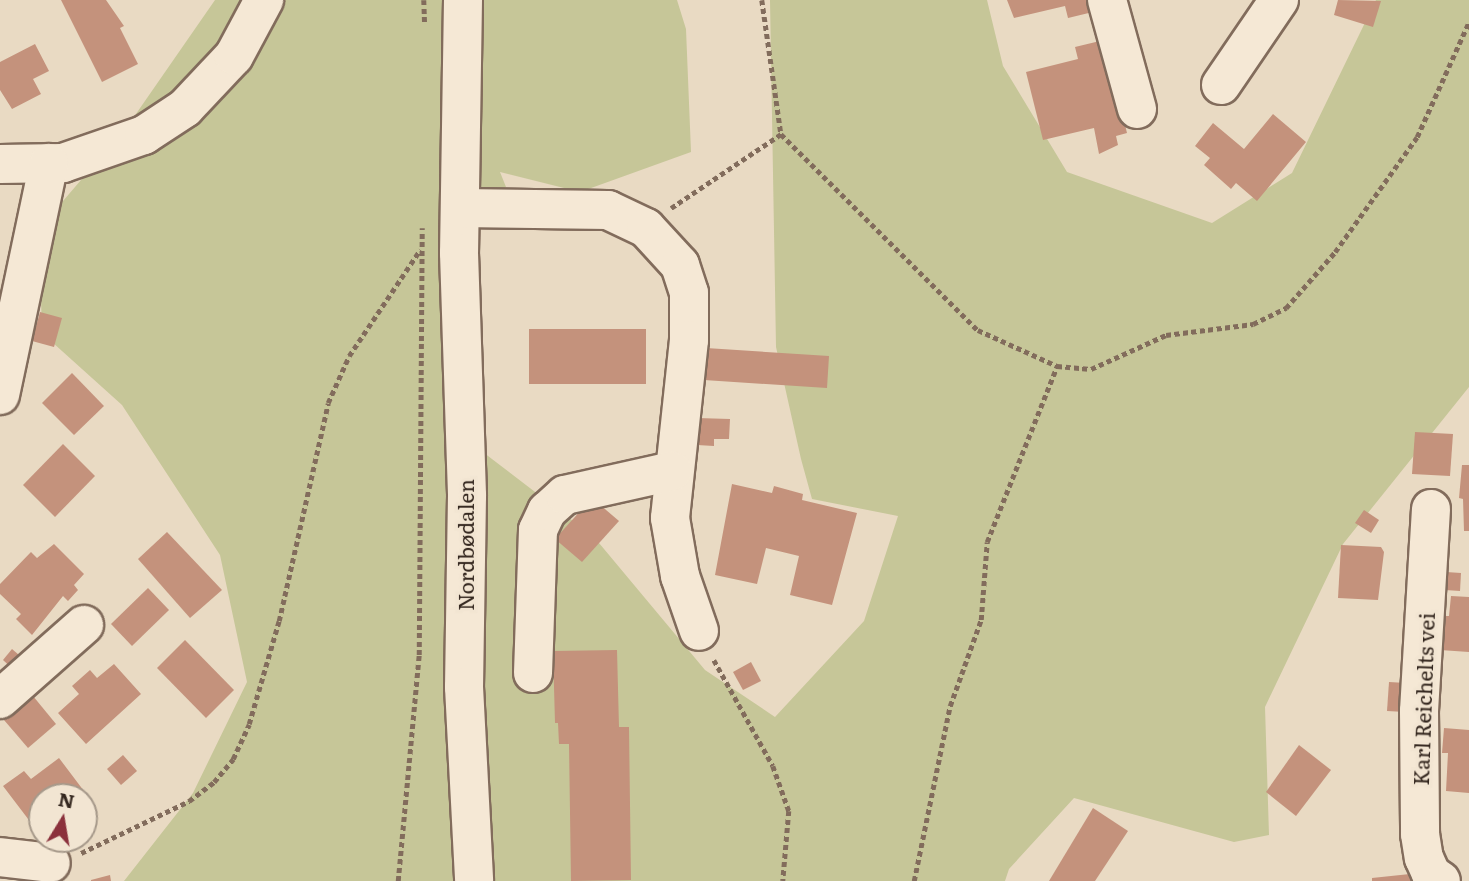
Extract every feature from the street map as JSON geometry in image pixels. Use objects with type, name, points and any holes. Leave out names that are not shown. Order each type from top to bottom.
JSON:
[{"type":"street","points":[[0,164],[48,163],[99,154],[144,135],[185,108],[234,57],[264,0]]},
{"type":"street","name":"Nordbødalen","points":[[463,0],[461,208],[467,495],[464,687],[474,881]]},
{"type":"street","points":[[1107,0],[1137,109]]},
{"type":"street","points":[[1222,85],[1279,0]]},
{"type":"street","points":[[0,395],[48,163]]},
{"type":"street","points":[[461,208],[608,210],[646,229],[680,265],[689,293],[690,340],[672,471],[670,518],[680,576],[699,631]]},
{"type":"street","points":[[533,673],[538,530],[547,511],[565,495],[672,471]]},
{"type":"street","name":"Karl Reichelts vei","points":[[1431,509],[1419,711],[1420,834],[1423,858],[1432,874],[1441,881]]},
{"type":"street","points":[[0,699],[84,625]]},
{"type":"street","points":[[0,857],[51,863]]},
{"type":"street","points":[[1461,881],[1469,870]]},
{"type":"path","points":[[424,0],[425,27]]},
{"type":"path","points":[[762,0],[781,134],[978,330],[1057,366],[1091,369],[1166,335],[1253,324],[1286,308],[1335,252],[1417,137],[1469,22]]},
{"type":"path","points":[[646,229],[781,134]]},
{"type":"path","points":[[398,881],[419,655],[422,223]]},
{"type":"path","points":[[51,863],[189,801],[214,782],[233,760],[249,724],[279,621],[328,403],[349,356],[420,249]]},
{"type":"path","points":[[914,881],[950,706],[981,620],[987,542],[1057,366]]},
{"type":"path","points":[[699,631],[773,766],[789,811],[783,881]]},
{"type":"green space","points":[[215,0],[677,0],[686,29],[691,152],[580,192],[500,172],[506,187],[466,203],[471,443],[594,537],[705,670],[775,717],[864,621],[898,516],[812,499],[801,459],[776,347],[770,0],[987,0],[1003,66],[1067,172],[1212,223],[1292,173],[1376,0],[1469,0],[1469,387],[1343,544],[1265,707],[1269,835],[1234,842],[1074,798],[1009,869],[1005,881],[124,881],[193,793],[247,682],[220,555],[122,405],[42,333],[39,229],[129,124]]},
{"type":"building","points":[[61,0],[106,0],[124,26],[120,28],[138,64],[102,82]]},
{"type":"building","points":[[1007,0],[1094,0],[1097,11],[1068,18],[1065,6],[1014,18]]},
{"type":"building","points":[[1338,0],[1381,1],[1373,27],[1334,15]]},
{"type":"building","points":[[1104,40],[1127,133],[1116,136],[1118,145],[1099,154],[1094,128],[1043,140],[1026,72],[1078,59],[1075,47]]},
{"type":"building","points":[[35,44],[49,71],[33,79],[41,94],[12,109],[0,90],[0,62]]},
{"type":"building","points":[[1273,114],[1306,142],[1257,201],[1236,183],[1231,189],[1204,165],[1210,158],[1195,146],[1213,123],[1244,149]]},
{"type":"building","points":[[40,312],[62,318],[54,347],[32,341]]},
{"type":"building","points":[[529,329],[646,329],[646,384],[529,384]]},
{"type":"building","points":[[706,348],[829,356],[827,388],[704,380]]},
{"type":"building","points":[[72,373],[104,406],[74,435],[42,403]]},
{"type":"building","points":[[697,418],[730,419],[729,439],[714,439],[714,446],[697,445]]},
{"type":"building","points":[[1415,432],[1453,434],[1450,476],[1412,474]]},
{"type":"building","points":[[63,444],[95,476],[55,517],[23,485]]},
{"type":"building","points":[[1462,465],[1469,465],[1469,531],[1464,531],[1463,499],[1459,498]]},
{"type":"building","points":[[732,484],[772,493],[774,486],[803,494],[802,500],[857,513],[832,605],[790,595],[799,556],[766,548],[757,584],[715,575]]},
{"type":"building","points":[[592,498],[619,521],[582,562],[555,539]]},
{"type":"building","points":[[1364,510],[1379,520],[1371,533],[1355,523]]},
{"type":"building","points":[[167,532],[222,590],[190,618],[138,559]]},
{"type":"building","points":[[54,544],[84,574],[74,585],[78,590],[68,601],[63,596],[32,635],[16,619],[21,614],[0,594],[0,584],[31,552],[37,558]]},
{"type":"building","points":[[1341,545],[1381,547],[1384,552],[1378,600],[1338,598]]},
{"type":"building","points":[[1446,572],[1461,573],[1460,591],[1445,590]]},
{"type":"building","points":[[148,588],[169,610],[132,646],[111,624]]},
{"type":"building","points":[[1451,596],[1469,597],[1469,652],[1440,650],[1442,616],[1449,616]]},
{"type":"building","points":[[185,640],[234,690],[206,718],[157,668]]},
{"type":"building","points":[[12,649],[26,661],[16,672],[3,660]]},
{"type":"building","points":[[617,650],[619,727],[629,727],[631,880],[571,881],[569,744],[559,744],[558,723],[555,723],[553,651]]},
{"type":"building","points":[[751,662],[761,681],[743,690],[733,672]]},
{"type":"building","points":[[114,664],[141,694],[86,744],[58,713],[79,694],[72,686],[90,670],[97,678]]},
{"type":"building","points":[[1389,682],[1406,683],[1405,712],[1387,711]]},
{"type":"building","points":[[33,696],[56,724],[28,748],[4,720]]},
{"type":"building","points":[[1444,728],[1469,730],[1469,793],[1446,791],[1448,753],[1442,753]]},
{"type":"building","points":[[1299,745],[1331,770],[1296,816],[1266,792]]},
{"type":"building","points":[[123,755],[137,771],[121,785],[107,769]]},
{"type":"building","points":[[59,758],[78,783],[28,783],[28,819],[3,786],[24,771],[31,779]]},
{"type":"building","points":[[1093,808],[1128,831],[1095,881],[1049,881]]},
{"type":"building","points":[[1410,874],[1411,881],[1372,881],[1372,878]]},
{"type":"building","points":[[110,875],[111,881],[91,881],[91,880]]}]
